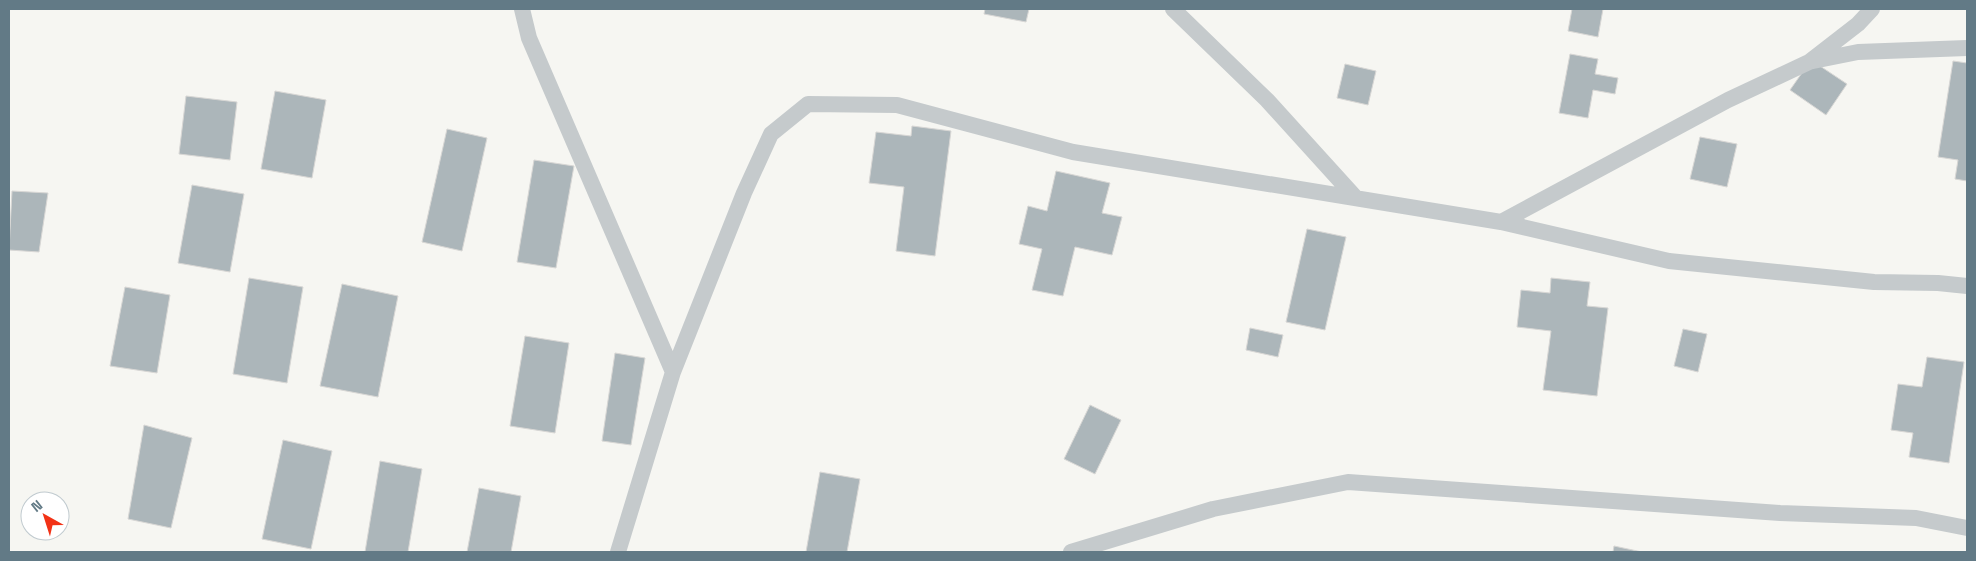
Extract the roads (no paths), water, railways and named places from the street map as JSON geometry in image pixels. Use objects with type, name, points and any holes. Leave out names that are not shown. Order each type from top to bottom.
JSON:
[{"type":"lane","points":[[522,9],[529,38],[673,372]]},
{"type":"lane","points":[[1173,9],[1267,100],[1354,197]]},
{"type":"lane","points":[[1501,222],[1728,100],[1809,62],[1858,24],[1872,9]]},
{"type":"lane","points":[[1809,62],[1858,52],[1967,48]]},
{"type":"lane","points":[[618,552],[673,372],[744,193],[771,134],[808,104],[897,105],[1073,152],[1501,222],[1669,261],[1874,282],[1938,283],[1967,286]]},
{"type":"lane","points":[[1071,552],[1213,509],[1348,482],[1780,513],[1916,518],[1967,528]]}]
